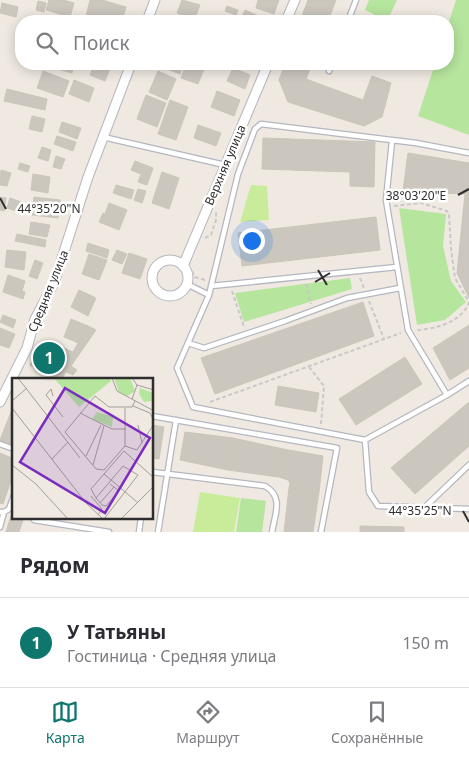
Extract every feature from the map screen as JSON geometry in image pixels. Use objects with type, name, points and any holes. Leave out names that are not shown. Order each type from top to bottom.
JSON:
[{"type":"street","points":[[149,15],[155,0]]},
{"type":"street","points":[[289,15],[295,0]]},
{"type":"street","name":"Средняя улица","points":[[0,402],[27,348],[35,319],[54,283],[88,177],[129,70]]},
{"type":"street","name":"Верхняя улица","points":[[183,266],[265,70]]},
{"type":"street","points":[[172,260],[183,266],[188,276],[187,284],[182,292],[167,296],[157,290],[152,280],[156,268],[166,261],[172,260]]},
{"type":"lane","points":[[350,15],[356,0]]},
{"type":"lane","points":[[469,153],[392,140],[261,124],[255,129],[238,174],[209,295],[177,368],[193,407],[365,440],[469,381]]},
{"type":"lane","points":[[103,137],[225,165]]},
{"type":"lane","points":[[392,140],[386,206],[408,330],[447,395]]},
{"type":"lane","points":[[211,286],[397,267]]},
{"type":"lane","points":[[187,284],[209,295]]},
{"type":"lane","points":[[188,343],[204,348],[347,298],[400,288]]},
{"type":"lane","points":[[154,416],[338,448],[321,532]]},
{"type":"lane","points":[[158,532],[176,420]]},
{"type":"lane","points":[[365,440],[369,492],[378,506],[469,509]]},
{"type":"lane","points":[[0,444],[12,448]]},
{"type":"lane","points":[[425,507],[469,465]]},
{"type":"lane","points":[[154,472],[265,486],[274,492],[277,500],[272,532]]},
{"type":"lane","points":[[0,527],[2,512],[9,508],[12,500]]},
{"type":"lane","points":[[34,520],[109,532]]},
{"type":"path","points":[[210,402],[408,330],[431,329],[452,321],[467,308],[469,302],[455,278],[451,249],[450,214],[448,211],[421,204],[386,206]]},
{"type":"path","points":[[358,271],[384,339]]},
{"type":"path","points":[[304,277],[313,310]]},
{"type":"path","points":[[230,284],[246,334]]},
{"type":"path","points":[[309,367],[324,386],[321,431]]},
{"type":"green space","points":[[369,0],[397,0],[390,15],[375,15],[365,10]]},
{"type":"green space","points":[[456,0],[469,0],[469,135],[418,116],[433,70],[454,70],[454,15],[451,15]]},
{"type":"green space","points":[[251,185],[267,186],[269,220],[240,222]]},
{"type":"green space","points":[[399,208],[446,214],[443,246],[451,281],[466,302],[445,320],[417,325]]},
{"type":"green space","points":[[350,278],[352,289],[244,322],[235,293]]},
{"type":"green space","points":[[200,492],[240,498],[234,532],[193,532]]},
{"type":"green space","points":[[241,498],[266,501],[262,532],[236,532]]},
{"type":"building","points":[[49,0],[63,0],[74,3],[71,15],[46,10]]},
{"type":"building","points":[[90,0],[102,0],[126,7],[124,15],[86,15]]},
{"type":"building","points":[[182,0],[200,5],[196,15],[177,13]]},
{"type":"building","points":[[258,0],[279,0],[274,14],[256,8]]},
{"type":"building","points":[[308,0],[336,0],[330,15],[302,15]]},
{"type":"building","points":[[38,1],[46,3],[44,12],[36,10]]},
{"type":"building","points":[[2,3],[18,7],[15,17],[0,13]]},
{"type":"building","points":[[227,6],[238,10],[236,15],[225,11]]},
{"type":"building","points":[[245,10],[256,15],[243,15]]},
{"type":"building","points":[[61,70],[73,70],[72,73]]},
{"type":"building","points":[[92,70],[109,70],[105,81],[90,75]]},
{"type":"building","points":[[170,70],[181,70],[180,74]]},
{"type":"building","points":[[184,70],[204,70],[198,84],[181,78]]},
{"type":"building","points":[[232,70],[238,70],[250,75],[245,89],[227,81]]},
{"type":"building","points":[[283,70],[310,70],[306,79],[363,100],[372,76],[391,83],[382,117],[364,126],[288,102],[279,80]]},
{"type":"building","points":[[43,71],[69,81],[63,97],[37,88]]},
{"type":"building","points":[[158,71],[176,79],[167,100],[149,92]]},
{"type":"building","points":[[74,80],[94,88],[89,102],[69,94]]},
{"type":"building","points":[[7,89],[47,99],[45,110],[4,101]]},
{"type":"building","points":[[217,91],[240,100],[234,116],[211,107]]},
{"type":"building","points":[[146,95],[166,103],[157,127],[137,119]]},
{"type":"building","points":[[170,100],[188,107],[176,140],[158,134]]},
{"type":"building","points":[[32,116],[45,119],[42,132],[29,129]]},
{"type":"building","points":[[62,122],[81,128],[77,139],[59,132]]},
{"type":"building","points":[[198,125],[221,133],[216,146],[194,138]]},
{"type":"building","points":[[57,136],[76,142],[73,151],[54,144]]},
{"type":"building","points":[[263,138],[375,142],[374,187],[350,186],[350,172],[262,169]]},
{"type":"building","points":[[42,147],[51,150],[48,161],[38,158]]},
{"type":"building","points":[[408,153],[469,163],[469,298],[457,273],[465,194],[403,191]]},
{"type":"building","points":[[56,156],[65,159],[61,169],[53,167]]},
{"type":"building","points":[[135,161],[153,168],[147,185],[138,182],[141,174],[131,170]]},
{"type":"building","points":[[20,163],[30,166],[28,172],[18,169]]},
{"type":"building","points":[[1,170],[11,173],[7,186],[0,185]]},
{"type":"building","points":[[162,172],[179,178],[169,209],[152,203]]},
{"type":"building","points":[[33,174],[50,177],[48,193],[31,190]]},
{"type":"building","points":[[116,185],[134,190],[131,199],[113,193]]},
{"type":"building","points":[[138,189],[146,191],[142,203],[134,200]]},
{"type":"building","points":[[0,197],[6,198],[4,211],[0,210]]},
{"type":"building","points":[[34,197],[60,200],[58,218],[32,215]]},
{"type":"building","points":[[10,198],[24,203],[22,213],[7,208]]},
{"type":"building","points":[[109,203],[127,210],[119,230],[99,222],[103,213],[105,214]]},
{"type":"building","points":[[376,217],[380,250],[242,266],[238,233]]},
{"type":"building","points":[[31,222],[50,225],[47,237],[29,234]]},
{"type":"building","points":[[17,234],[46,240],[45,247],[15,241]]},
{"type":"building","points":[[88,243],[109,250],[107,258],[86,251]]},
{"type":"building","points":[[7,250],[26,252],[24,270],[5,267]]},
{"type":"building","points":[[117,250],[127,254],[122,264],[112,260]]},
{"type":"building","points":[[129,253],[147,259],[140,279],[122,273]]},
{"type":"building","points":[[89,254],[107,260],[99,280],[82,274]]},
{"type":"building","points":[[35,260],[43,263],[37,279],[29,276]]},
{"type":"building","points":[[8,275],[25,281],[22,291],[25,292],[23,299],[3,292]]},
{"type":"building","points":[[79,290],[96,298],[88,316],[71,307]]},
{"type":"building","points":[[363,302],[374,336],[215,394],[201,358]]},
{"type":"building","points":[[3,315],[16,320],[13,328],[0,322]]},
{"type":"building","points":[[71,319],[88,326],[81,344],[64,337]]},
{"type":"building","points":[[469,325],[469,368],[450,380],[433,348]]},
{"type":"building","points":[[88,326],[96,330],[71,366],[77,370],[73,375],[66,372],[75,353],[73,352],[78,343],[81,344]]},
{"type":"building","points":[[0,328],[15,334],[9,348],[0,345]]},
{"type":"building","points":[[53,343],[75,353],[64,375],[43,364]]},
{"type":"building","points":[[38,348],[48,353],[43,364],[64,375],[63,378],[55,378],[30,365]]},
{"type":"building","points":[[405,357],[422,384],[356,425],[339,399]]},
{"type":"building","points":[[278,386],[319,393],[316,412],[275,405]]},
{"type":"building","points":[[469,402],[469,446],[415,494],[391,468]]},
{"type":"building","points":[[12,410],[12,445],[0,440]]},
{"type":"building","points":[[154,425],[164,427],[159,459],[154,458]]},
{"type":"building","points":[[185,432],[233,438],[228,470],[180,460]]},
{"type":"building","points":[[233,438],[283,449],[278,477],[228,470]]},
{"type":"building","points":[[283,449],[323,456],[319,492],[289,488],[290,483],[288,480],[279,477]]},
{"type":"building","points":[[0,453],[12,458],[12,478],[3,504],[0,503]]},
{"type":"building","points":[[289,488],[319,492],[313,532],[284,532]]},
{"type":"building","points":[[11,516],[12,520],[23,520],[19,532],[6,532]]},
{"type":"building","points":[[360,526],[404,527],[404,532],[360,532]]},
{"type":"place","name":"У Татьяны","points":[[49,358]]}]
